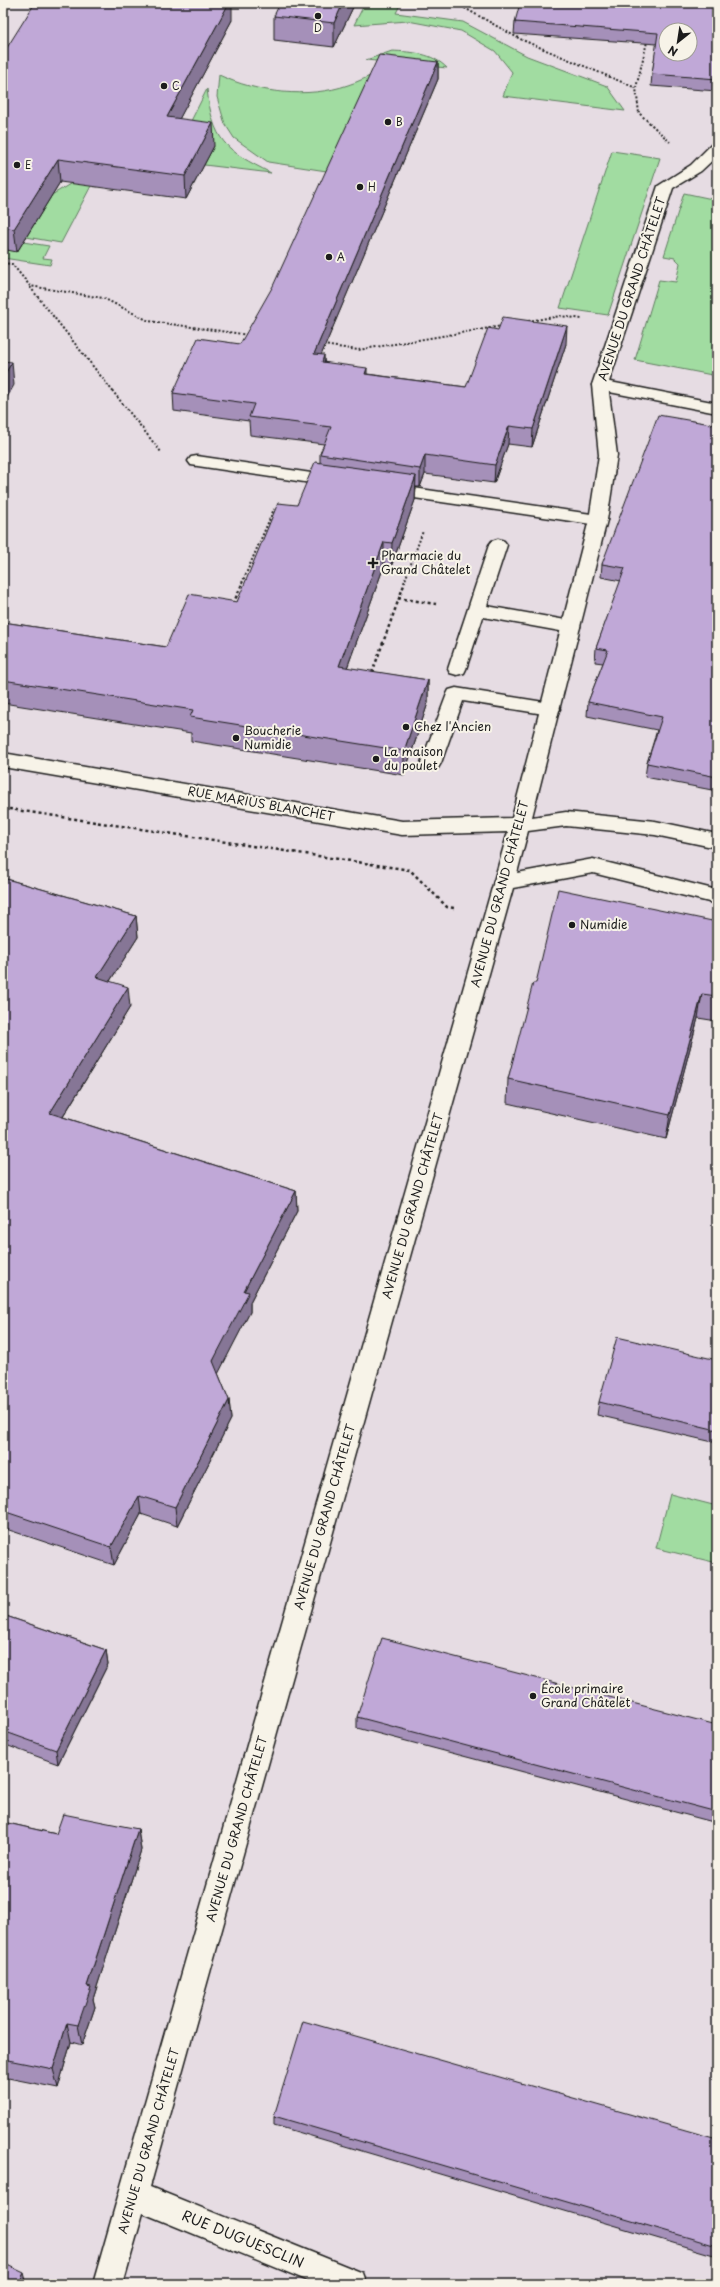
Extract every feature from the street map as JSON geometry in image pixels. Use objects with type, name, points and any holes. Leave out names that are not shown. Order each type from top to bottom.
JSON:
[{"type":"street","name":"AVENUE DU GRAND CHÂTELET","points":[[108,2284],[520,825],[598,520],[608,455],[600,385],[666,186],[703,170],[717,147]]},
{"type":"street","points":[[600,385],[717,408]]},
{"type":"street","points":[[197,461],[598,520]]},
{"type":"street","points":[[457,669],[498,545]]},
{"type":"street","points":[[476,610],[571,627]]},
{"type":"street","points":[[432,763],[456,694],[550,709]]},
{"type":"street","name":"RUE MARIUS BLANCHET","points":[[3,760],[402,828],[520,825],[566,819],[655,828],[717,841]]},
{"type":"street","points":[[504,883],[593,866],[717,897]]},
{"type":"street","name":"RUE DUGUESCLIN","points":[[134,2195],[352,2284]]},
{"type":"path","points":[[461,6],[520,39],[636,88]]},
{"type":"path","points":[[647,42],[636,88],[639,112],[703,170]]},
{"type":"path","points":[[3,263],[12,264],[163,455],[197,461]]},
{"type":"path","points":[[30,286],[102,298],[149,321],[250,335]]},
{"type":"path","points":[[522,322],[561,316],[621,324]]},
{"type":"path","points":[[319,345],[358,350],[506,325]]},
{"type":"path","points":[[370,680],[435,496]]},
{"type":"path","points":[[230,611],[274,509],[282,510]]},
{"type":"path","points":[[415,530],[422,532]]},
{"type":"path","points":[[3,808],[410,870],[447,907],[495,914]]},
{"type":"green space","points":[[365,3],[401,3],[396,13],[463,22],[527,56],[607,86],[625,111],[503,96],[512,72],[495,51],[461,31],[408,21],[354,25]]},
{"type":"green space","points":[[392,51],[429,56],[447,68],[366,60]]},
{"type":"green space","points":[[379,72],[333,172],[268,162],[234,138],[225,124],[217,97],[219,75],[266,90],[300,93],[316,92],[352,84]]},
{"type":"green space","points":[[207,89],[213,121],[224,142],[242,157],[271,173],[171,161]]},
{"type":"green space","points":[[612,151],[660,158],[608,315],[560,308]]},
{"type":"green space","points":[[102,165],[61,243],[3,233],[13,218]]},
{"type":"green space","points":[[684,193],[717,200],[717,376],[635,360],[659,280],[676,282],[680,263],[675,258],[664,256]]},
{"type":"green space","points":[[23,242],[49,246],[43,258],[52,259],[50,265],[3,258],[3,250]]},
{"type":"green space","points":[[670,1494],[717,1506],[717,1563],[656,1548]]},
{"type":"building","points":[[35,3],[229,3],[167,117],[213,123],[185,176],[58,159],[14,229],[4,227],[3,229],[3,74],[8,67],[3,66],[3,54]]},
{"type":"building","points":[[280,3],[343,3],[334,23],[274,16]]},
{"type":"building","points":[[520,3],[717,3],[717,79],[652,74],[658,33],[515,22]]},
{"type":"building","points":[[379,55],[438,62],[314,354],[324,355],[322,362],[367,368],[365,374],[466,387],[488,328],[498,330],[503,317],[567,326],[533,429],[509,426],[495,465],[425,455],[420,469],[320,454],[331,427],[249,417],[254,404],[173,393],[198,338],[240,344],[273,286]]},
{"type":"building","points":[[3,361],[12,362],[3,377]]},
{"type":"building","points":[[658,415],[717,425],[717,777],[647,763],[662,717],[588,702],[608,650],[596,648],[625,568],[602,564]]},
{"type":"building","points":[[315,462],[416,476],[392,543],[384,542],[339,666],[428,680],[404,751],[190,717],[193,710],[3,680],[3,622],[166,647],[189,594],[237,602],[278,503],[297,505]]},
{"type":"building","points":[[3,878],[136,916],[97,977],[128,987],[50,1113],[296,1191],[244,1291],[249,1292],[213,1361],[229,1400],[175,1507],[139,1496],[111,1547],[3,1511]]},
{"type":"building","points":[[558,889],[717,922],[717,996],[702,994],[670,1115],[508,1079],[533,983],[536,983]]},
{"type":"building","points":[[617,1337],[717,1360],[717,1430],[599,1402]]},
{"type":"building","points":[[3,1615],[106,1650],[56,1750],[3,1731]]},
{"type":"building","points":[[382,1638],[717,1725],[717,1812],[357,1717]]},
{"type":"building","points":[[63,1814],[138,1829],[87,1986],[91,1987],[78,2025],[67,2023],[53,2069],[3,2059],[3,1822],[56,1834]]},
{"type":"building","points":[[303,2021],[717,2139],[717,2246],[274,2116]]},
{"type":"building","points":[[3,2263],[24,2273],[18,2284],[3,2284]]},
{"type":"place","name":"D","points":[[318,16]]},
{"type":"place","name":"C","points":[[164,86]]},
{"type":"place","name":"B","points":[[388,122]]},
{"type":"place","name":"E","points":[[17,165]]},
{"type":"place","name":"H","points":[[360,187]]},
{"type":"place","name":"A","points":[[329,257]]},
{"type":"place","name":"Pharmacie du Grand Châtelet","points":[[373,563]]},
{"type":"place","name":"Chez l'Ancien","points":[[406,727]]},
{"type":"place","name":"Boucherie Numidie","points":[[236,738]]},
{"type":"place","name":"La maison du poulet","points":[[376,759]]},
{"type":"place","name":"Numidie","points":[[572,925]]},
{"type":"place","name":"École primaire Grand Châtelet","points":[[533,1696]]}]
